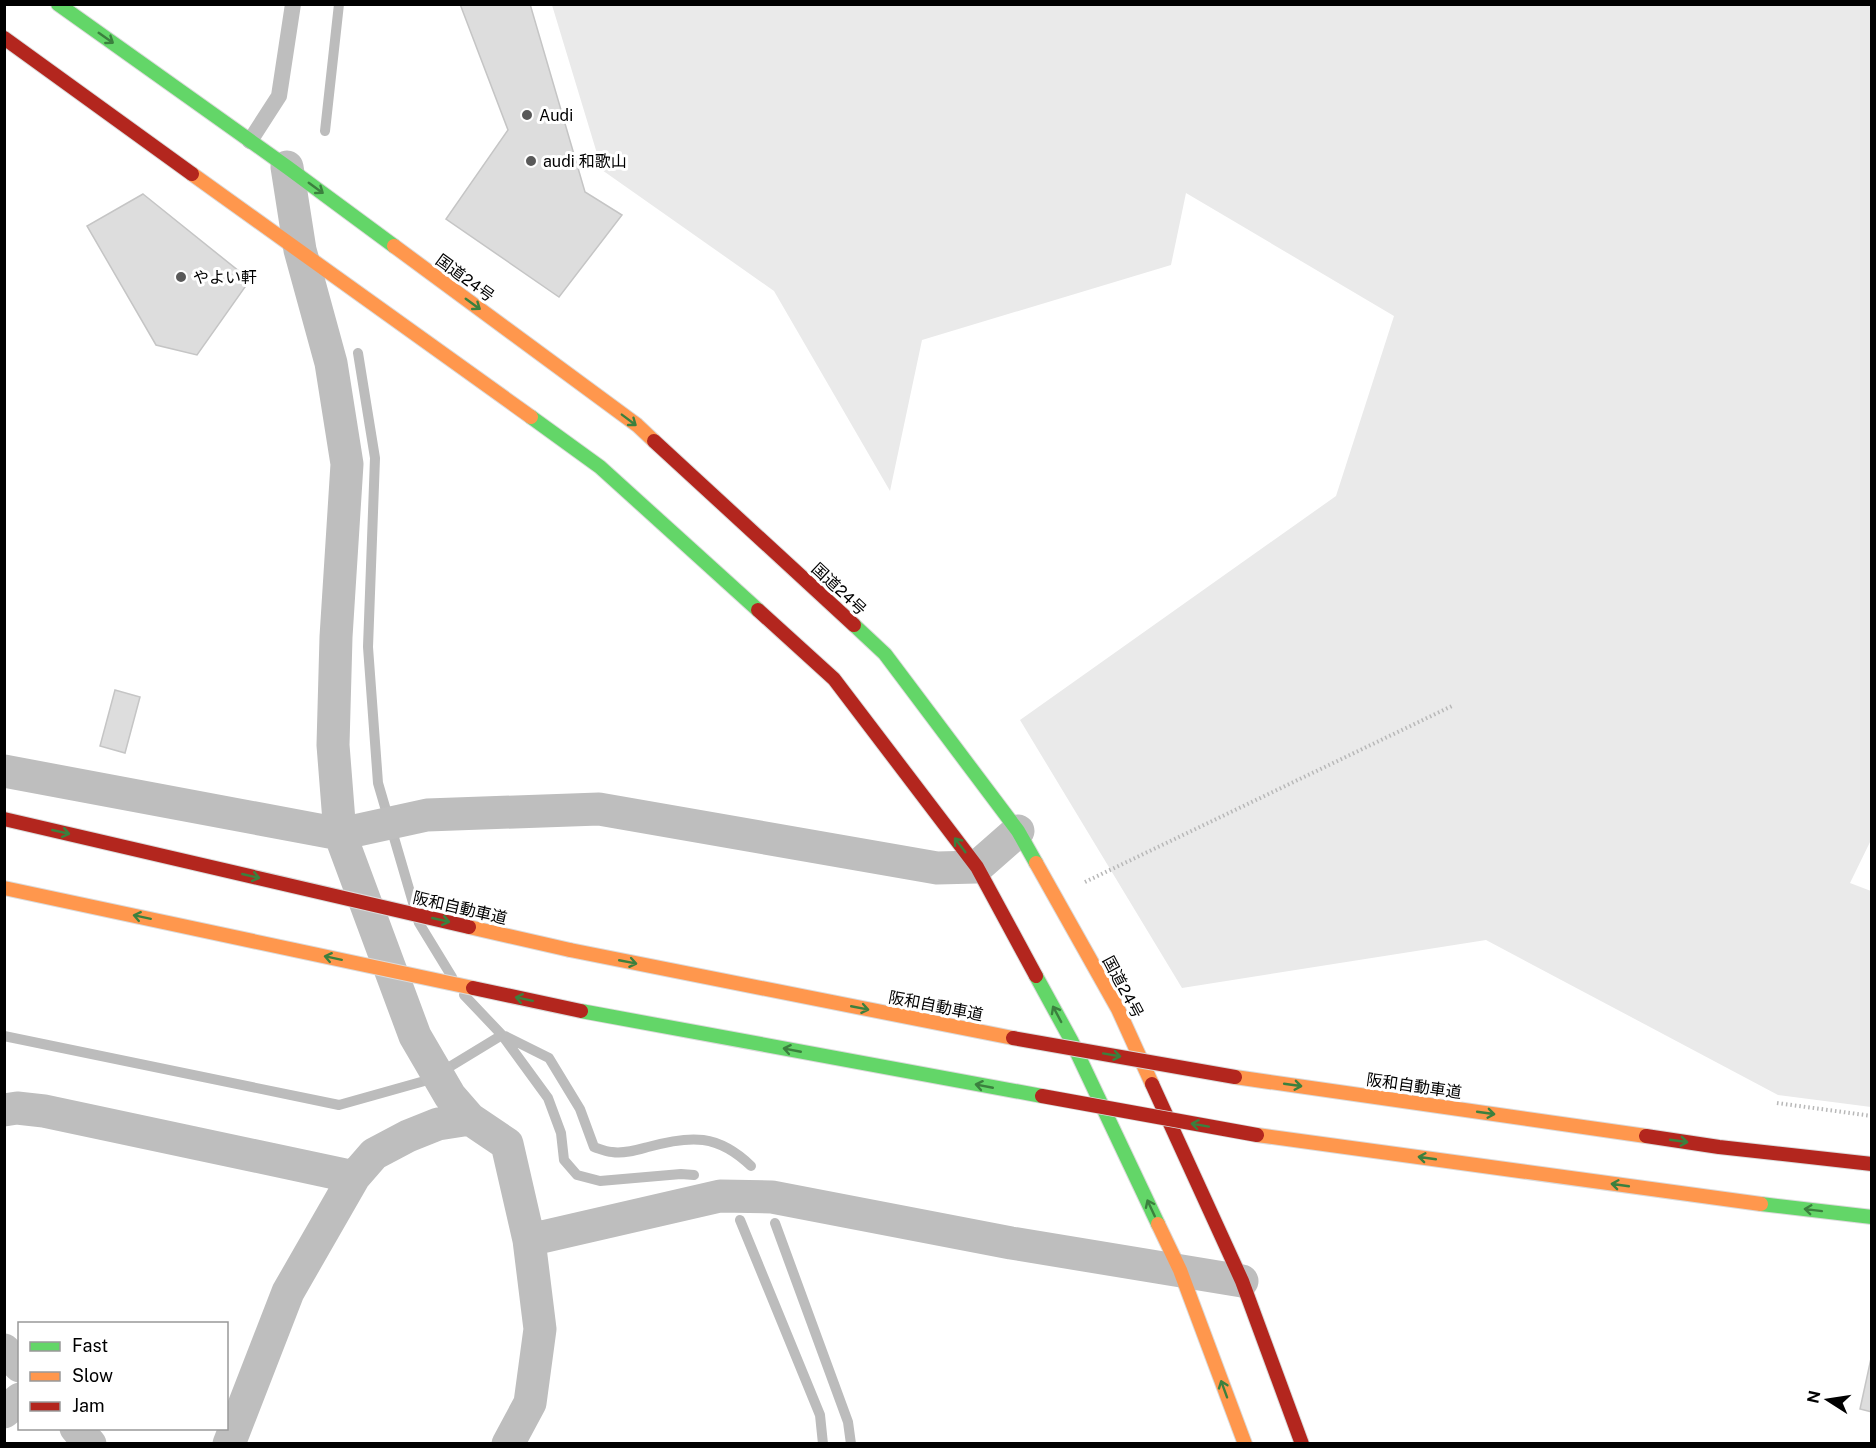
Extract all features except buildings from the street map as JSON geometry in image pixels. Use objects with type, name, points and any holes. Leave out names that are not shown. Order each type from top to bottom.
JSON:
[{"type":"highway","name":"国道24号","points":[[58,4],[287,167],[637,425],[885,654],[1018,831],[1118,1010],[1242,1281],[1302,1443]]},
{"type":"highway","points":[[4,38],[600,467],[834,679],[977,867],[1071,1040],[1180,1270],[1245,1443]]},
{"type":"highway","name":"阪和自動車道","points":[[4,819],[570,950],[1013,1038],[1235,1077],[1719,1147],[1872,1164]]},
{"type":"highway","points":[[4,888],[581,1011],[1257,1135],[1721,1199],[1872,1217]]},
{"type":"street","points":[[287,167],[300,250],[331,363],[347,464],[336,637],[333,746],[351,832],[415,1036],[460,1108],[507,1144],[529,1240],[540,1329],[530,1403],[508,1443]]},
{"type":"street","points":[[4,771],[351,832],[427,815],[599,809],[937,867],[977,867],[1018,831]]},
{"type":"street","points":[[4,1110],[17,1108],[44,1111],[354,1177]]},
{"type":"street","points":[[229,1443],[288,1292],[354,1177],[374,1154],[408,1136],[438,1124],[460,1108]]},
{"type":"street","points":[[529,1240],[720,1196],[772,1197],[1011,1243],[1242,1281]]},
{"type":"street","points":[[4,1350],[18,1364]]},
{"type":"street","points":[[4,1412],[18,1401]]},
{"type":"street","points":[[78,1430],[90,1443]]},
{"type":"lane","points":[[250,141],[279,96],[293,4]]},
{"type":"path","points":[[1056,896],[1452,706]]},
{"type":"path","points":[[1777,1103],[1872,1116]]},
{"type":"shaded area","points":[[552,5],[1871,5],[1872,838],[1850,883],[1871,891],[1871,1107],[1778,1095],[1486,940],[1182,988],[1020,720],[1336,496],[1394,316],[1186,193],[1171,265],[922,340],[890,491],[774,291],[602,170]]},
{"type":"waterway","points":[[325,131],[339,4]]},
{"type":"waterway","points":[[358,353],[375,458],[368,647],[378,783],[419,923],[452,977]]},
{"type":"waterway","points":[[464,995],[502,1035],[548,1098],[561,1133],[564,1160],[577,1175],[600,1181],[681,1174],[694,1175]]},
{"type":"waterway","points":[[4,1036],[339,1105],[428,1080],[502,1035]]},
{"type":"waterway","points":[[505,1036],[549,1058],[580,1109],[594,1147],[608,1152],[621,1152],[678,1140],[703,1140],[727,1148],[751,1166]]},
{"type":"waterway","points":[[740,1220],[820,1415],[823,1444]]},
{"type":"waterway","points":[[775,1223],[848,1422],[851,1444]]},
{"type":"traffic: fast","points":[[58,4],[394,246]]},
{"type":"traffic: fast","points":[[531,417],[600,467],[758,610]]},
{"type":"traffic: fast","points":[[854,625],[885,654],[1018,831],[1036,863]]},
{"type":"traffic: fast","points":[[1036,976],[1071,1040],[1158,1224]]},
{"type":"traffic: fast","points":[[581,1011],[1042,1096]]},
{"type":"traffic: fast","points":[[1761,1204],[1872,1217]]},
{"type":"traffic: slow","points":[[192,174],[531,417]]},
{"type":"traffic: slow","points":[[394,246],[637,425],[654,441]]},
{"type":"traffic: slow","points":[[1036,863],[1118,1009],[1152,1084]]},
{"type":"traffic: slow","points":[[4,888],[473,988]]},
{"type":"traffic: slow","points":[[469,927],[570,950]]},
{"type":"traffic: slow","points":[[570,950],[1013,1038]]},
{"type":"traffic: slow","points":[[1235,1077],[1646,1136]]},
{"type":"traffic: slow","points":[[1257,1135],[1761,1204]]},
{"type":"traffic: slow","points":[[1158,1224],[1180,1270],[1245,1444]]},
{"type":"traffic: jam","points":[[4,38],[192,174]]},
{"type":"traffic: jam","points":[[654,441],[854,625]]},
{"type":"traffic: jam","points":[[758,610],[834,679],[977,867],[1036,976]]},
{"type":"traffic: jam","points":[[4,819],[469,927]]},
{"type":"traffic: jam","points":[[473,988],[581,1011]]},
{"type":"traffic: jam","points":[[1013,1038],[1235,1077]]},
{"type":"traffic: jam","points":[[1152,1084],[1242,1281],[1302,1444]]},
{"type":"traffic: jam","points":[[1042,1096],[1257,1135]]},
{"type":"traffic: jam","points":[[1646,1136],[1719,1147],[1872,1164]]},
{"type":"place","name":"Audi","points":[[527,115]]},
{"type":"place","name":"audi 和歌山","points":[[531,161]]},
{"type":"place","name":"やよい軒","points":[[181,277]]}]
